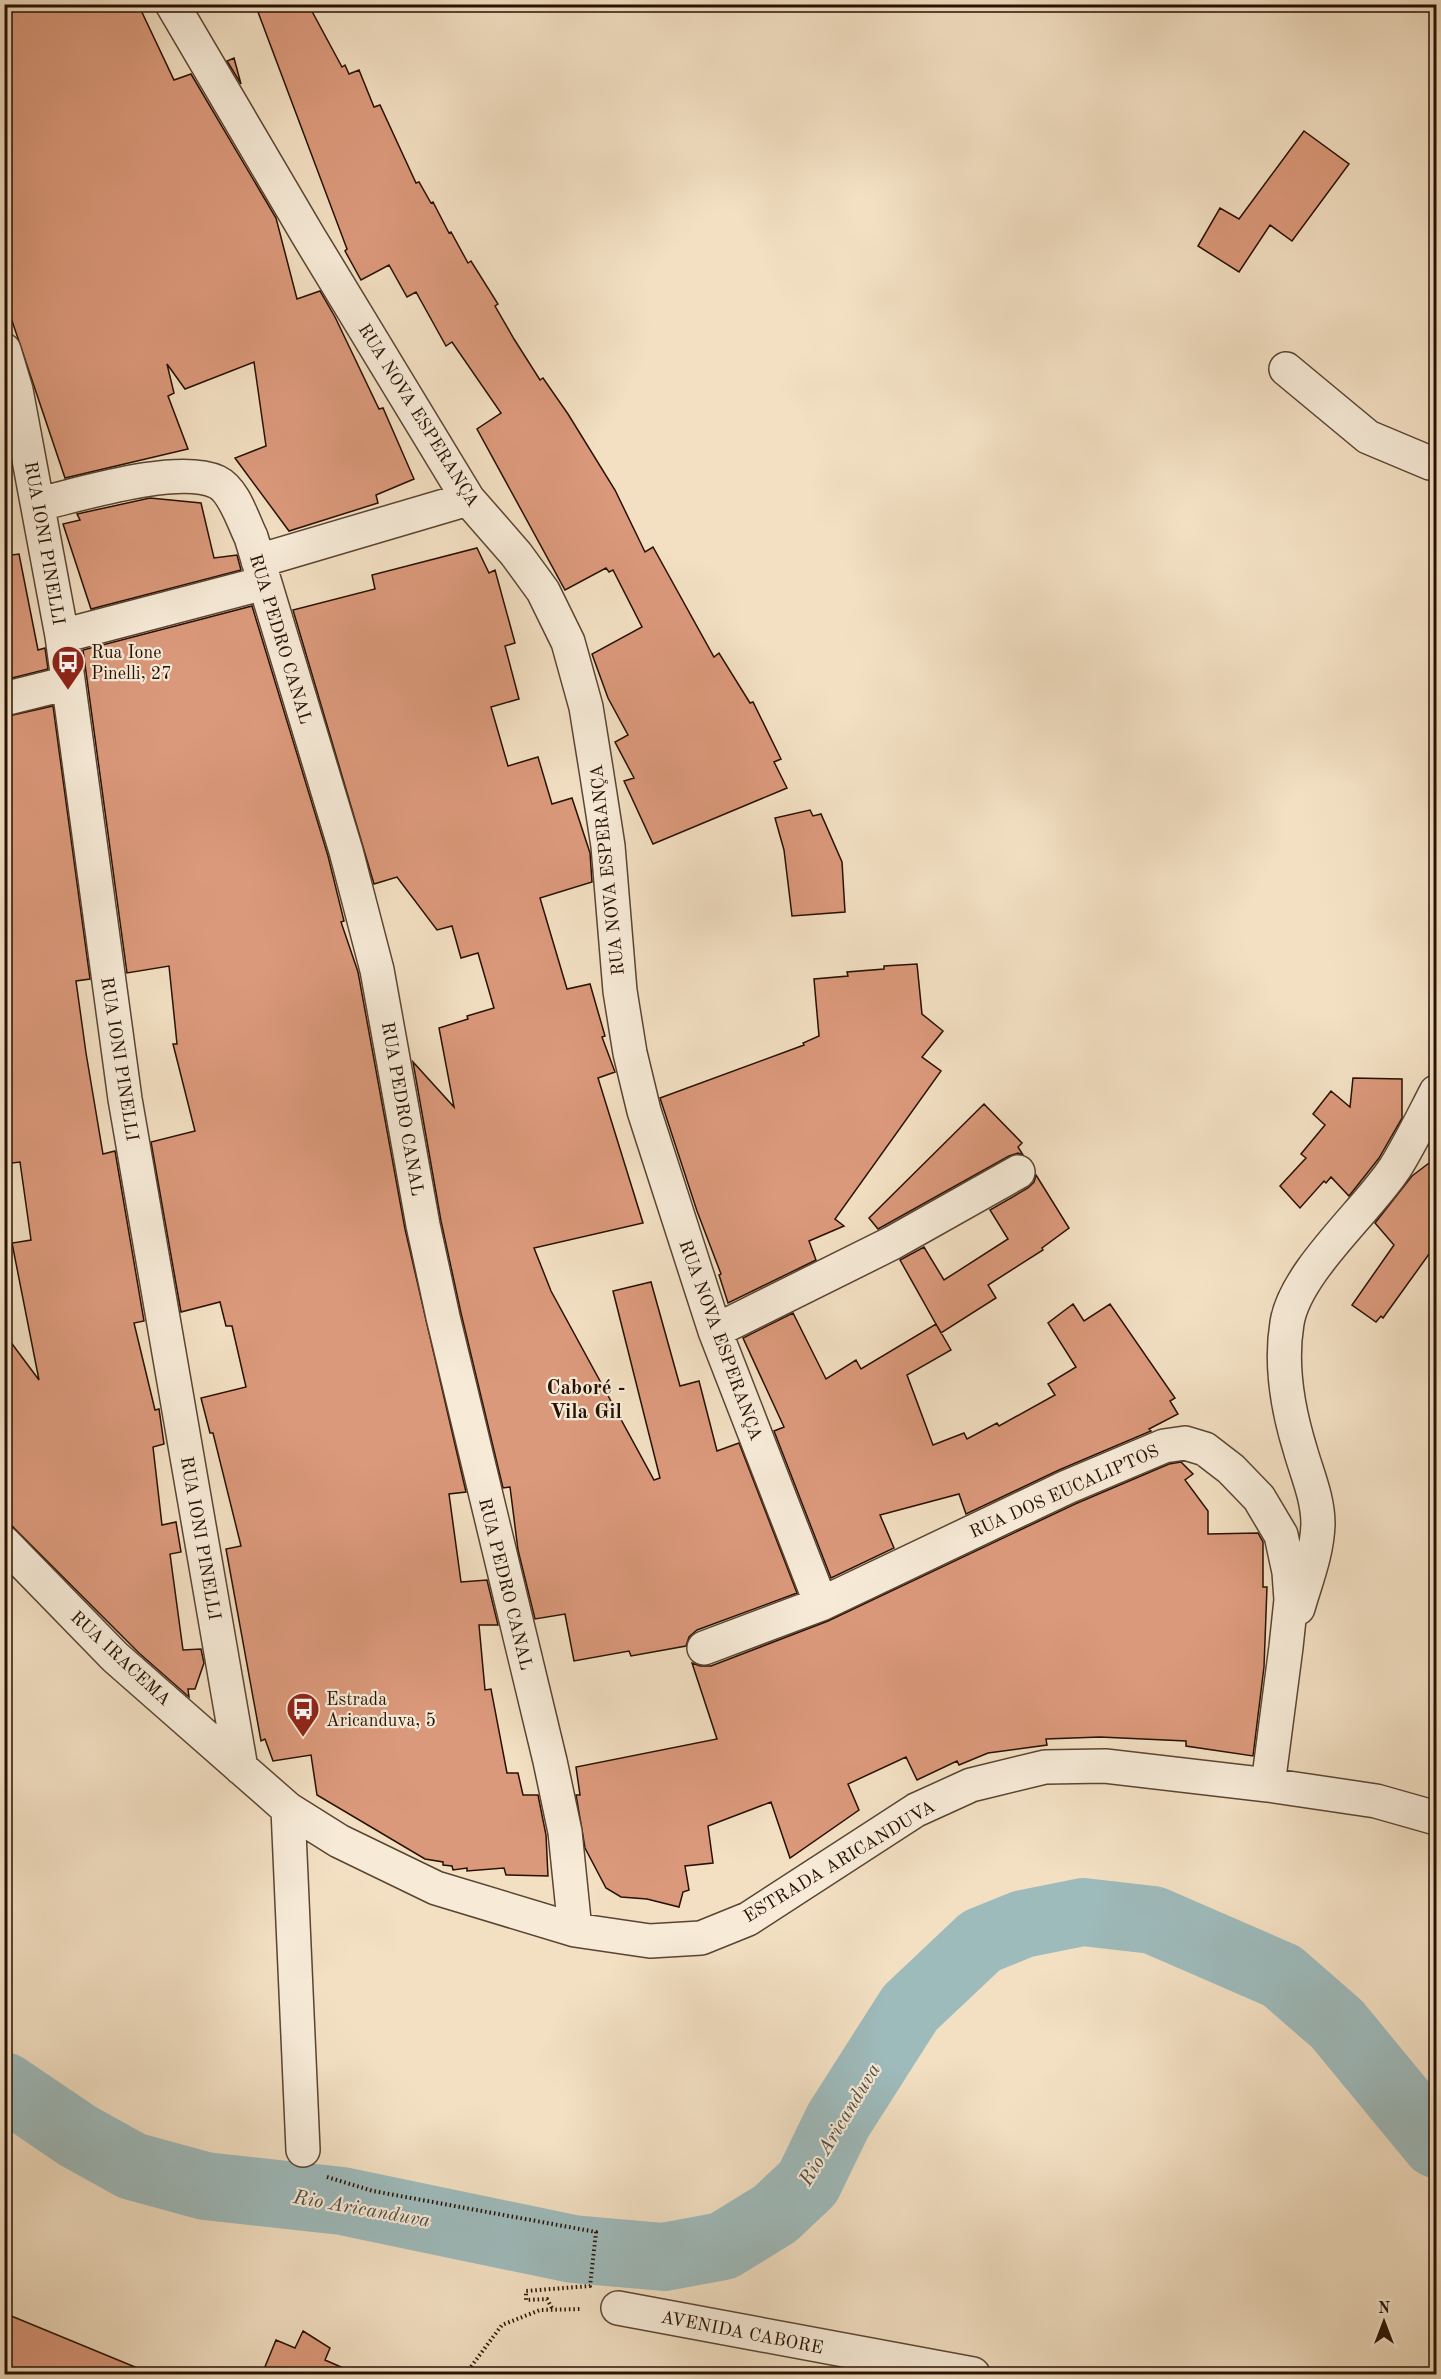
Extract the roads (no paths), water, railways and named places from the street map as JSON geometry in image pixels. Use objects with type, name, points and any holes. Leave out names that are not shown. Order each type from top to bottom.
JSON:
[{"type":"street","name":"RUA NOVA ESPERANÇA","points":[[172,4],[303,227],[468,499],[516,554],[543,591],[568,642],[586,706],[608,846],[620,991],[630,1053],[644,1111],[715,1331],[821,1604]]},
{"type":"street","name":"RUA IONI PINELLI","points":[[4,350],[16,390],[62,636],[125,1100],[241,1768]]},
{"type":"street","points":[[1286,369],[1368,437],[1437,464]]},
{"type":"street","name":"RUA PEDRO CANAL","points":[[39,504],[147,480],[193,476],[219,483],[234,500],[261,572],[346,851],[377,970],[388,1019],[423,1225],[440,1305],[562,1822],[575,1930]]},
{"type":"street","points":[[62,636],[261,572],[468,499]]},
{"type":"street","points":[[4,699],[68,683]]},
{"type":"street","points":[[1287,1647],[1313,1562],[1318,1523],[1311,1482],[1300,1449],[1287,1392],[1285,1348],[1287,1321],[1297,1293],[1394,1169],[1437,1092]]},
{"type":"street","points":[[715,1331],[892,1243],[1018,1172]]},
{"type":"street","name":"RUA DOS EUCALIPTOS","points":[[704,1648],[821,1604],[1067,1487],[1164,1446],[1185,1443],[1205,1449],[1232,1469],[1259,1498],[1281,1535],[1290,1581],[1291,1600],[1287,1647],[1268,1785]]},
{"type":"street","name":"RUA IRACEMA","points":[[4,1544],[115,1657],[241,1768]]},
{"type":"street","name":"ESTRADA ARICANDUVA","points":[[241,1768],[288,1809],[339,1841],[436,1888],[575,1930],[650,1941],[701,1938],[748,1919],[916,1810],[971,1785],[1046,1767],[1105,1766],[1268,1785],[1376,1801],[1437,1818]]},
{"type":"street","points":[[288,1809],[303,2150]]},
{"type":"street","name":"AVENIDA CABORE","points":[[618,2308],[973,2374]]},
{"type":"waterway","name":"Rio Aricanduva","points":[[4,2086],[78,2136],[132,2166],[205,2186],[342,2201],[573,2249],[664,2257],[723,2246],[775,2214],[808,2183],[838,2121],[910,2008],[981,1941],[1023,1924],[1083,1912],[1153,1920],[1282,1976],[1337,2024],[1436,2144]]},
{"type":"place","name":"Rua Ione Pinelli, 27","points":[[68,691]]},
{"type":"place","name":"Estrada Aricanduva, 5","points":[[303,1738]]},
{"type":"district","name":"Caboré - Vila Gil","points":[[586,1399]]}]
